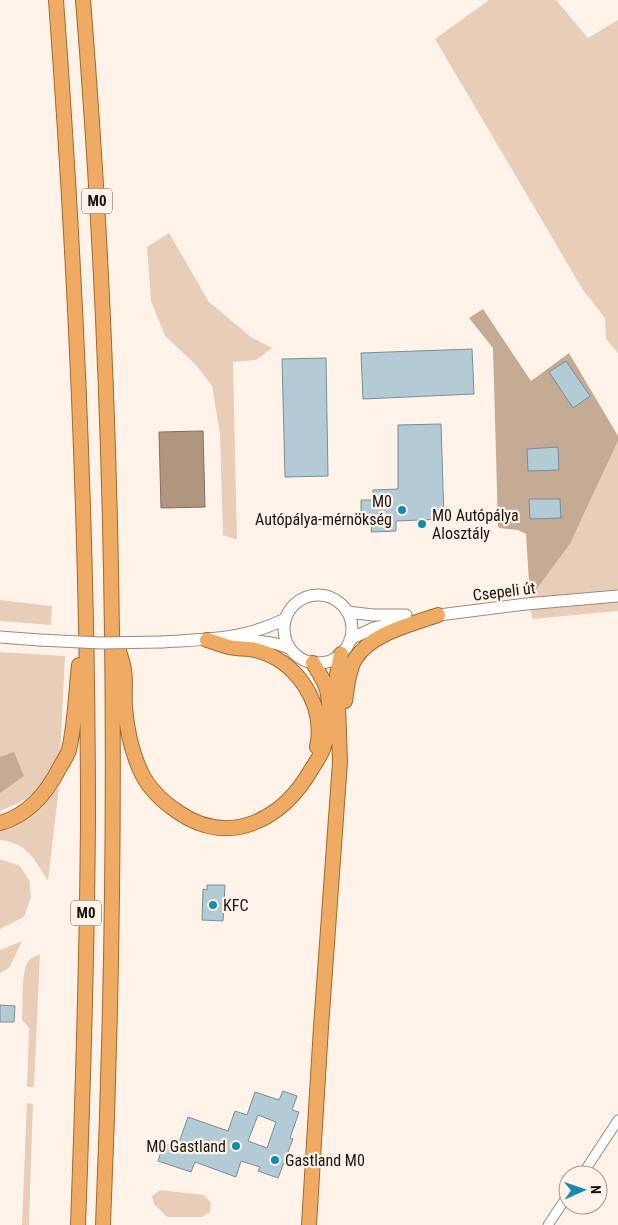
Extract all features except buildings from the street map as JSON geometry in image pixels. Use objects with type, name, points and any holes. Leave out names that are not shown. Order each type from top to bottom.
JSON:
[{"type":"highway","name":"M0","points":[[56,0],[74,281],[86,600],[87,897],[78,1225]]},
{"type":"highway","name":"M0","points":[[83,0],[98,216],[108,402],[113,630],[112,941],[103,1225]]},
{"type":"highway","points":[[0,823],[26,811],[40,799],[53,782],[69,751],[86,600]]},
{"type":"highway","points":[[340,734],[348,677],[355,660],[366,647],[377,639],[438,615]]},
{"type":"highway","points":[[113,630],[124,671],[125,707],[130,736],[136,760],[149,786],[157,796],[185,817],[203,824],[219,827],[249,825],[270,816],[295,794],[313,767],[324,747],[328,720],[328,694],[324,681],[313,663]]},
{"type":"highway","points":[[207,640],[228,647],[255,650],[272,656],[285,664],[302,679],[311,696],[317,719],[318,741],[313,767]]},
{"type":"highway","points":[[309,1225],[328,916],[340,772],[337,675],[341,654]]},
{"type":"street","points":[[207,640],[264,642],[289,648],[304,660],[313,663],[323,663],[333,660],[341,654],[350,639],[352,630],[347,612],[333,599],[316,595],[306,597],[297,602],[285,619],[285,639],[289,648]]},
{"type":"street","name":"Csepeli út","points":[[350,639],[374,628],[438,615],[526,604],[618,596]]},
{"type":"street","name":"Csepeli út","points":[[347,612],[373,616],[438,615]]},
{"type":"street","points":[[0,637],[102,643],[207,640],[243,636],[285,619]]},
{"type":"street","points":[[589,1165],[618,1120]]},
{"type":"street","points":[[548,1225],[558,1210]]},
{"type":"shaded area","points":[[489,0],[556,0],[588,38],[618,20],[618,353],[606,339],[605,318],[583,290],[435,39]]},
{"type":"shaded area","points":[[169,233],[209,302],[251,337],[272,348],[256,360],[233,362],[237,540],[223,535],[220,434],[212,386],[195,364],[165,336],[151,301],[147,247]]},
{"type":"shaded area","points":[[483,309],[531,381],[569,353],[618,436],[618,441],[570,544],[530,598],[526,534],[518,530],[499,528],[498,526],[493,348],[469,318]]},
{"type":"shaded area","points":[[203,431],[205,507],[161,508],[159,432]]},
{"type":"shaded area","points":[[618,441],[618,611],[532,619],[530,598],[570,544]]},
{"type":"shaded area","points":[[0,600],[52,606],[51,625],[0,621]]},
{"type":"shaded area","points":[[0,652],[65,656],[60,758],[41,788],[21,802],[0,811]]},
{"type":"shaded area","points":[[14,752],[24,776],[0,793],[0,757]]},
{"type":"shaded area","points":[[59,787],[48,881],[29,853],[18,845],[0,840],[0,829],[33,813]]},
{"type":"shaded area","points":[[0,859],[20,866],[29,880],[31,897],[24,917],[0,929]]},
{"type":"shaded area","points":[[22,941],[10,967],[0,973],[0,950]]},
{"type":"shaded area","points":[[40,954],[34,1087],[27,1087],[29,1028],[22,1020],[23,983],[27,963],[31,958]]},
{"type":"shaded area","points":[[27,1103],[33,1104],[29,1225],[22,1225]]},
{"type":"shaded area","points":[[160,1190],[204,1195],[211,1203],[210,1212],[202,1217],[167,1217],[154,1204],[152,1196]]},
{"type":"place","name":"M0 Autópálya-mérnökség","points":[[402,510]]},
{"type":"place","name":"M0 Autópálya Alosztály","points":[[422,524]]},
{"type":"place","name":"KFC","points":[[213,905]]},
{"type":"place","name":"M0 Gastland","points":[[236,1146]]},
{"type":"place","name":"Gastland M0","points":[[275,1160]]}]
